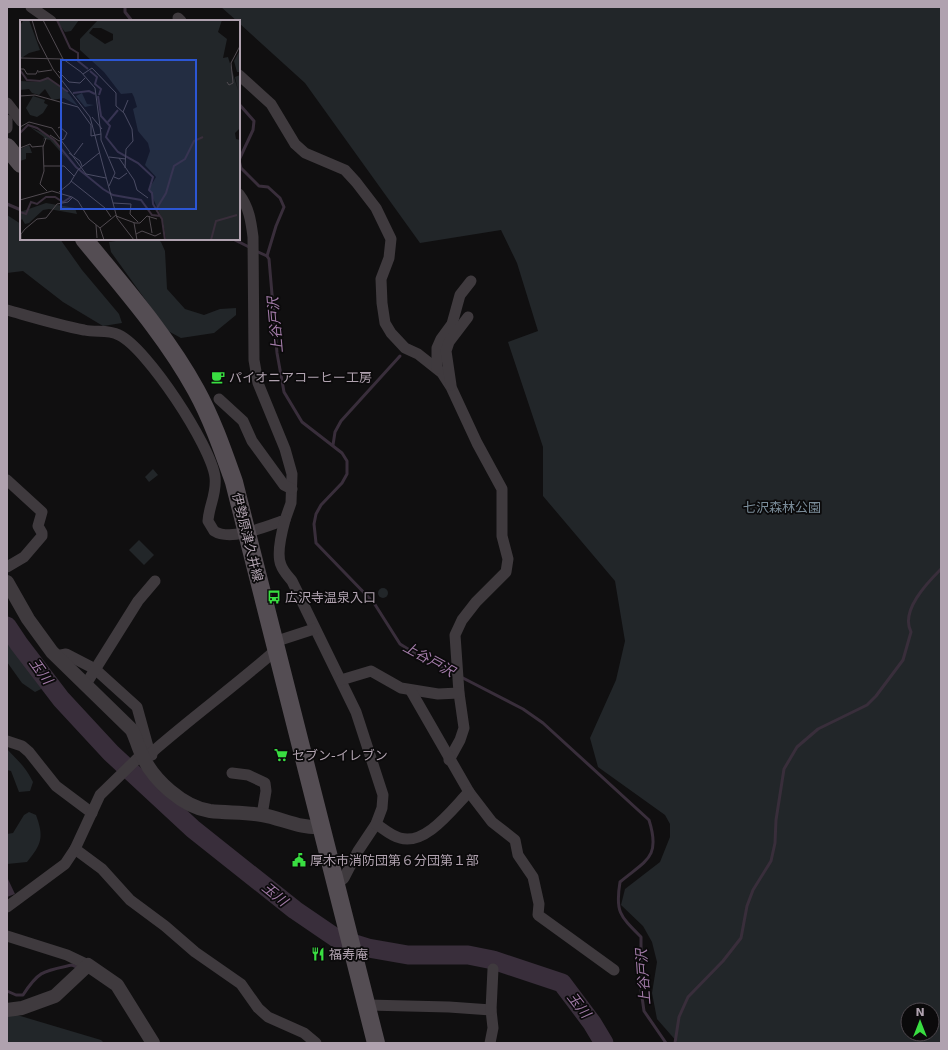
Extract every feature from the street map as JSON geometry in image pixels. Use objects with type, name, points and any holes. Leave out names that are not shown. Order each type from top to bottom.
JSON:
[{"type":"main road","points":[[7,147],[20,163]]},
{"type":"main road","name":"伊勢原津久井線","points":[[89,245],[163,338],[196,390],[214,428],[227,461],[234,482],[366,1005]]},
{"type":"main road","points":[[366,1005],[376,1043]]},
{"type":"street","points":[[31,7],[50,20]]},
{"type":"street","points":[[240,76],[271,104],[295,144],[305,153],[345,170],[370,199],[391,239],[390,258],[382,279],[382,303],[385,323],[391,333],[406,348],[418,354],[437,368],[451,387],[477,443],[502,489],[502,536],[508,559],[506,572],[476,602],[458,628],[455,635],[459,689],[464,728],[460,740],[449,760]]},
{"type":"street","points":[[7,103],[20,120]]},
{"type":"street","points":[[7,120],[7,128]]},
{"type":"street","points":[[240,195],[244,200],[250,217],[253,237],[254,360],[258,382],[288,459],[292,474],[291,503],[281,535],[279,559],[341,680],[360,723],[383,796],[382,808],[376,824],[358,851],[344,878],[336,884]]},
{"type":"street","points":[[437,368],[437,348],[441,339],[452,324],[460,295],[471,281]]},
{"type":"street","points":[[7,310],[85,331],[108,330],[120,335],[131,343],[166,384],[190,421],[210,461],[215,475],[216,489],[208,515],[210,528],[218,534],[224,536],[246,532],[285,520]]},
{"type":"street","points":[[451,387],[446,351],[449,342],[468,317]]},
{"type":"street","points":[[219,399],[243,421],[252,441],[284,485],[292,489]]},
{"type":"street","points":[[7,480],[42,512],[38,526],[42,532],[42,536],[24,557],[7,567]]},
{"type":"street","points":[[86,684],[138,601],[155,581]]},
{"type":"street","points":[[7,582],[28,619],[56,656],[132,730],[151,771],[179,799],[194,808],[210,811],[262,815],[310,828],[321,827]]},
{"type":"street","points":[[7,907],[51,876],[65,864],[75,849],[100,795],[119,776],[144,757],[275,646],[314,629]]},
{"type":"street","points":[[56,656],[66,654],[95,669],[137,707],[144,757]]},
{"type":"street","points":[[341,680],[371,671],[401,688],[411,691],[450,694],[459,689]]},
{"type":"street","points":[[411,691],[449,760],[469,792],[492,822],[515,840],[518,855],[532,877],[539,904],[538,915],[569,931],[612,964]]},
{"type":"street","points":[[7,741],[22,746],[29,752],[56,786],[92,813]]},
{"type":"street","points":[[232,773],[248,776],[265,783],[266,791],[262,815]]},
{"type":"street","points":[[376,824],[397,837],[412,840],[437,826],[469,792]]},
{"type":"street","points":[[75,849],[102,869],[130,900],[166,926],[195,952],[241,984],[258,1008],[268,1017],[304,1033],[316,1043]]},
{"type":"street","points":[[7,936],[67,955],[88,965],[117,985],[153,1043]]},
{"type":"street","points":[[7,1010],[22,1008],[55,996],[88,965]]},
{"type":"street","points":[[490,1043],[493,1028],[491,1010],[493,969]]},
{"type":"street","points":[[366,1005],[449,1007],[491,1010]]},
{"type":"green space","name":"七沢森林公園","points":[[221,7],[941,7],[941,1043],[678,1043],[657,1019],[652,993],[657,962],[652,942],[643,926],[621,905],[625,889],[660,862],[670,837],[670,824],[665,815],[598,767],[590,738],[616,680],[625,641],[615,581],[543,496],[543,447],[508,342],[538,331],[517,263],[501,230],[420,243],[305,83],[240,24],[240,20],[236,20]]},
{"type":"green space","points":[[7,215],[20,223],[20,240],[61,240],[82,270],[119,314],[122,323],[103,326],[63,302],[23,271],[7,273]]},
{"type":"green space","points":[[123,240],[158,240],[161,242],[165,251],[167,289],[185,309],[204,315],[220,309],[236,308],[236,315],[214,333],[181,338],[168,331],[111,252],[109,242]]},
{"type":"green space","points":[[153,469],[158,475],[149,482],[145,477]]},
{"type":"green space","points":[[139,540],[154,555],[144,565],[129,550]]},
{"type":"green space","points":[[383,588],[388,593],[383,598],[378,593]]},
{"type":"green space","points":[[7,631],[42,681],[41,689],[35,692],[22,683],[7,662]]},
{"type":"green space","points":[[7,749],[30,776],[33,782],[30,791],[19,792],[11,771],[7,770]]},
{"type":"green space","points":[[29,812],[36,815],[39,823],[41,835],[39,845],[27,862],[7,864],[7,834],[13,833],[24,815]]},
{"type":"green space","points":[[7,1012],[101,1040],[104,1043],[7,1043]]},
{"type":"shaded area","points":[[7,877],[15,894],[7,897]]},
{"type":"waterway","points":[[125,7],[125,12],[131,20]]},
{"type":"waterway","points":[[240,105],[254,121],[253,130],[240,158]]},
{"type":"waterway","points":[[240,164],[241,168],[259,186],[268,187],[280,198],[284,207],[276,226],[267,256]]},
{"type":"waterway","name":"上谷戸沢","points":[[7,204],[20,210]]},
{"type":"waterway","name":"上谷戸沢","points":[[235,240],[251,248]]},
{"type":"waterway","name":"上谷戸沢","points":[[256,251],[267,256],[269,259],[277,353],[284,392],[302,422],[342,453],[347,461],[347,474],[342,483],[321,505],[316,514],[314,524],[316,543],[374,603],[400,644],[454,674]]},
{"type":"waterway","points":[[333,445],[335,432],[341,421],[400,356]]},
{"type":"waterway","points":[[675,1043],[679,1017],[688,997],[723,961],[741,938],[747,906],[753,890],[771,861],[775,843],[776,820],[784,769],[797,747],[818,729],[867,705],[876,696],[903,660],[911,632],[909,615],[912,607],[922,590],[941,569]]},
{"type":"waterway","name":"玉川","points":[[7,626],[61,699],[111,753],[193,829],[295,910],[336,938],[368,948],[408,955],[468,955],[493,960],[562,983],[592,1023],[604,1043]]},
{"type":"waterway","name":"上谷戸沢","points":[[461,677],[523,709],[543,723],[649,820],[653,843],[652,851],[644,863],[620,882],[618,900],[619,907],[624,918],[641,937],[641,990],[644,1011],[666,1043]]},
{"type":"waterway","points":[[7,991],[16,995],[23,995],[33,981],[43,973],[72,965],[77,967]]},
{"type":"place","name":"パイオニアコーヒー工房","points":[[218,377]]},
{"type":"place","name":"広沢寺温泉入口","points":[[274,597]]},
{"type":"place","name":"セブン-イレブン","points":[[281,755]]},
{"type":"place","name":"厚木市消防団第６分団第１部","points":[[299,860]]},
{"type":"place","name":"福寿庵","points":[[318,954]]}]
